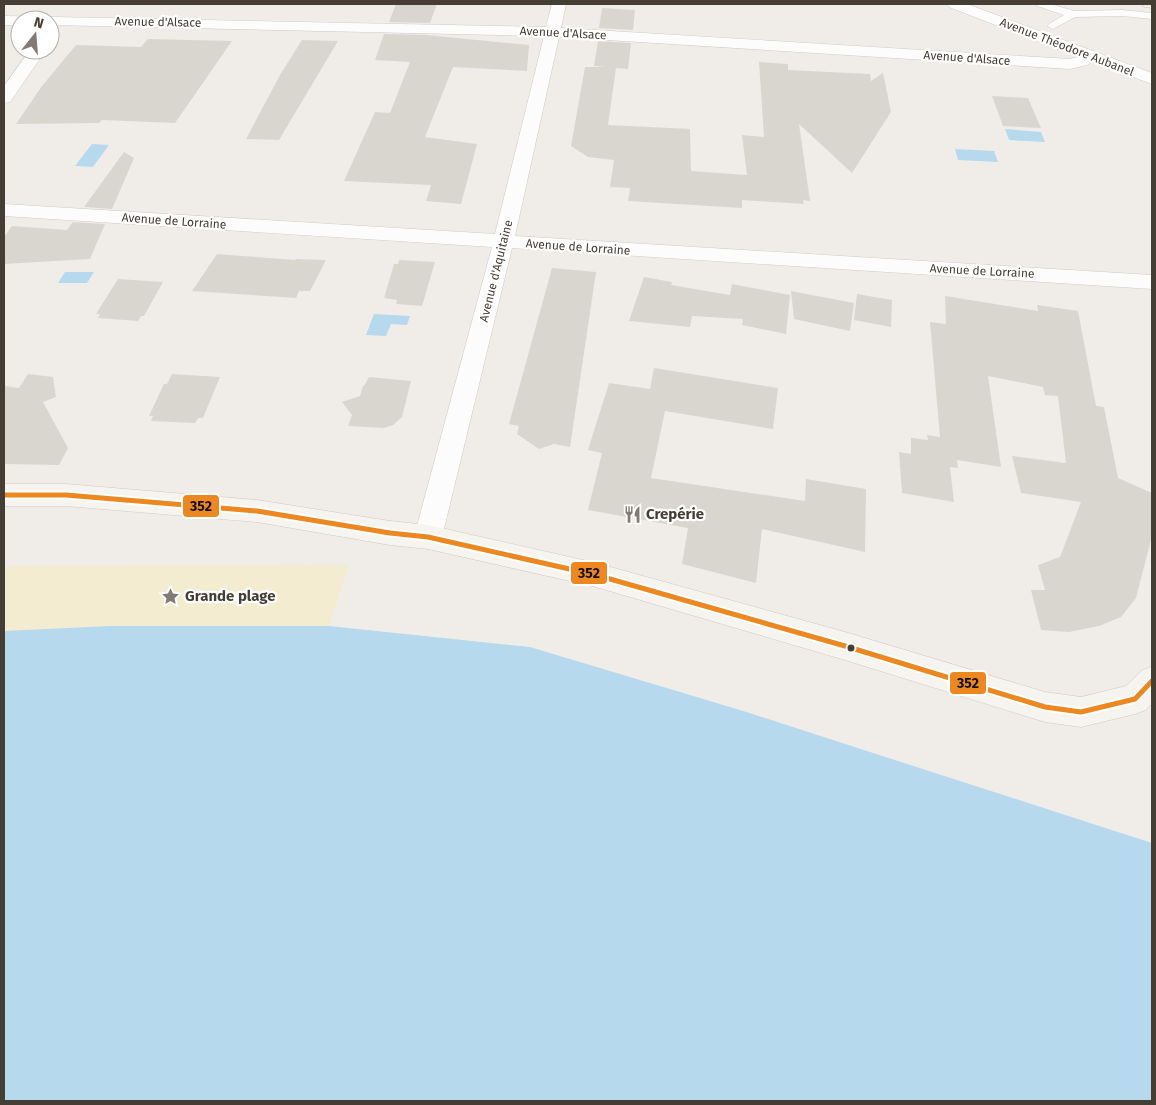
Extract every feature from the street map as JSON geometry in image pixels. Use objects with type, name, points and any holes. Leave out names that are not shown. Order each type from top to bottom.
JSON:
[{"type":"main road","points":[[4,495],[66,495],[257,511],[428,537],[596,575],[845,646],[1045,707],[1081,712],[1090,710],[1135,699],[1152,682]]},
{"type":"street","points":[[60,20],[69,11],[72,4]]},
{"type":"street","name":"Avenue d'Aquitaine","points":[[428,537],[503,242],[559,4]]},
{"type":"street","name":"Avenue Théodore Aubanel","points":[[954,4],[1103,58],[1152,79]]},
{"type":"street","name":"Avenue d'Alsace","points":[[60,20],[551,32],[1070,64],[1103,58]]},
{"type":"street","points":[[4,98],[31,60]]},
{"type":"street","name":"Avenue de Lorraine","points":[[4,210],[1152,282]]},
{"type":"lane","points":[[1042,4],[1073,14],[1122,13],[1152,16]]},
{"type":"lane","points":[[1054,26],[1073,14]]},
{"type":"sand","name":"Grande plage","points":[[349,565],[329,626],[109,626],[4,631],[4,566]]},
{"type":"water","points":[[1005,129],[1041,132],[1045,142],[1009,140]]},
{"type":"water","points":[[92,144],[109,145],[93,167],[75,166]]},
{"type":"water","points":[[955,149],[994,151],[998,162],[958,160]]},
{"type":"water","points":[[65,272],[94,272],[87,283],[58,283]]},
{"type":"water","points":[[374,314],[410,316],[407,325],[391,324],[386,336],[366,335]]},
{"type":"water","points":[[109,626],[329,626],[530,647],[740,710],[1152,843],[1152,1101],[4,1101],[4,631]]},
{"type":"building","points":[[396,4],[437,4],[430,23],[389,22]]},
{"type":"building","points":[[602,8],[635,10],[633,30],[599,28]]},
{"type":"building","points":[[384,34],[426,35],[529,45],[527,71],[453,67],[425,137],[477,144],[461,204],[426,201],[431,185],[344,181],[375,112],[390,113],[410,62],[375,60]]},
{"type":"building","points":[[148,39],[232,41],[175,123],[102,120],[99,123],[16,124],[42,86],[76,45],[141,47]]},
{"type":"building","points":[[302,40],[338,41],[279,140],[246,139],[280,75]]},
{"type":"building","points":[[598,41],[631,43],[628,69],[616,68],[608,125],[690,129],[691,171],[747,175],[742,135],[764,137],[759,62],[788,64],[788,70],[870,74],[871,81],[883,73],[891,112],[852,173],[799,124],[810,201],[803,200],[804,204],[742,200],[742,208],[628,201],[630,188],[610,187],[614,160],[588,157],[571,146],[585,67],[606,67],[594,66]]},
{"type":"building","points":[[992,96],[1028,98],[1041,128],[1003,126]]},
{"type":"building","points":[[124,152],[134,158],[112,209],[84,207]]},
{"type":"building","points":[[73,222],[105,224],[90,259],[4,264],[4,237],[12,226],[67,230]]},
{"type":"building","points":[[217,254],[295,260],[326,260],[310,291],[299,291],[296,298],[192,291]]},
{"type":"building","points":[[399,260],[435,262],[422,306],[396,304],[397,300],[384,298],[394,264],[398,264]]},
{"type":"building","points":[[552,268],[596,272],[570,447],[554,444],[539,449],[517,434],[519,426],[509,424]]},
{"type":"building","points":[[644,277],[672,282],[671,285],[730,295],[732,284],[790,295],[786,334],[742,325],[743,319],[692,316],[690,327],[629,321]]},
{"type":"building","points":[[118,279],[163,282],[144,316],[141,316],[138,321],[98,318],[100,314],[96,314]]},
{"type":"building","points":[[791,291],[854,303],[850,331],[794,319]]},
{"type":"building","points":[[857,294],[892,300],[891,327],[854,320]]},
{"type":"building","points":[[945,296],[1038,311],[1037,305],[1078,311],[1096,406],[1104,407],[1118,478],[1152,493],[1152,536],[1136,598],[1121,617],[1099,626],[1069,632],[1041,630],[1031,590],[1045,590],[1038,565],[1060,557],[1081,502],[1021,493],[1012,456],[1066,463],[1058,396],[1045,395],[1043,387],[988,376],[1001,467],[957,460],[958,468],[950,467],[954,502],[902,493],[899,452],[911,454],[911,438],[928,440],[927,435],[940,437],[930,322],[946,324]]},
{"type":"building","points":[[654,368],[778,388],[773,429],[665,411],[651,478],[805,501],[806,479],[866,489],[865,552],[762,529],[756,583],[682,564],[688,528],[588,510],[602,453],[588,450],[609,383],[650,389]]},
{"type":"building","points":[[28,374],[53,377],[56,397],[43,402],[68,448],[59,465],[4,464],[4,386],[19,388]]},
{"type":"building","points":[[172,374],[220,377],[203,418],[198,418],[195,423],[151,421],[153,416],[149,416],[164,384],[167,384]]},
{"type":"building","points":[[369,377],[411,381],[402,417],[393,425],[384,428],[348,426],[352,415],[342,402],[360,396],[363,386]]},
{"type":"transit line","name":"352","points":[[4,495],[66,495],[257,511],[390,533],[428,537],[596,575],[845,646],[1045,707],[1081,712],[1135,699],[1152,681]]},
{"type":"place","name":"Crepérie","points":[[632,514]]},
{"type":"place","name":"Grande plage","points":[[171,596]]}]
